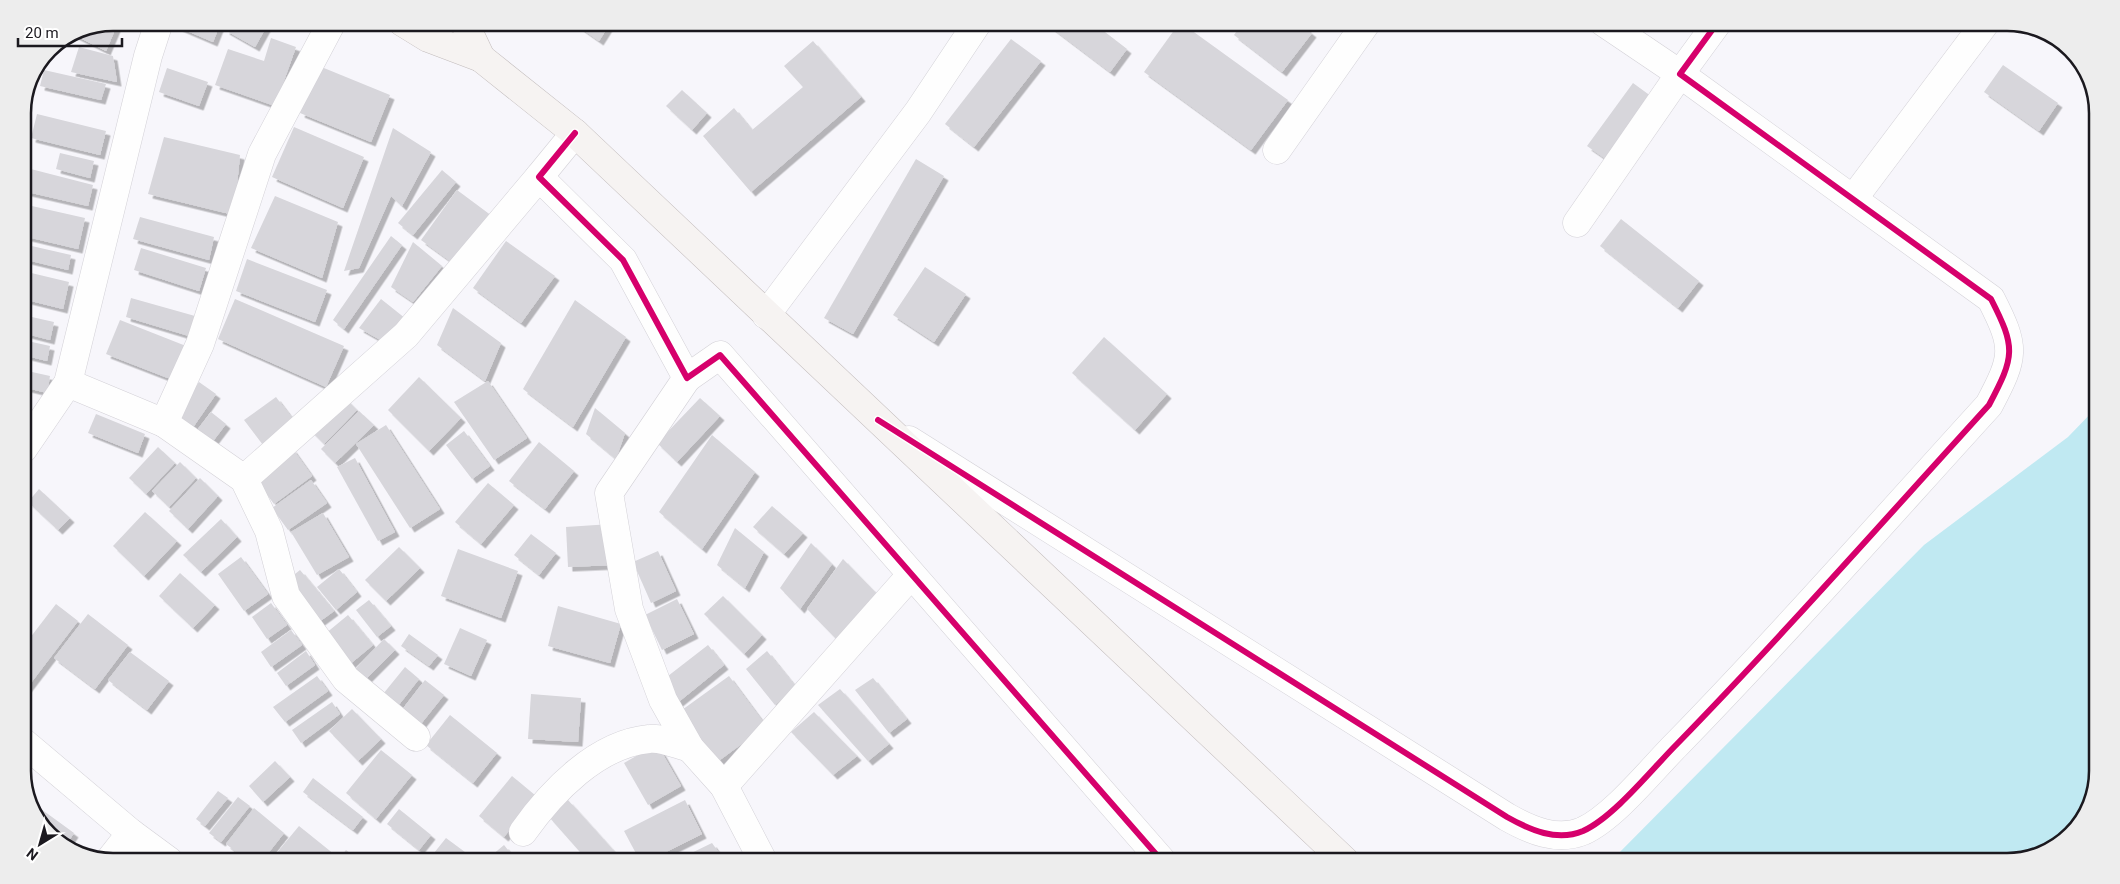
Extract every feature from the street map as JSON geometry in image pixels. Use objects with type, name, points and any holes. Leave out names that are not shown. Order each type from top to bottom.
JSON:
[{"type":"main road","points":[[417,31],[428,38],[480,58],[575,133],[1335,853]]},
{"type":"main road","points":[[468,31],[480,58]]},
{"type":"street","points":[[31,437],[68,383],[156,31]]},
{"type":"street","points":[[164,423],[200,344],[262,154],[327,31]]},
{"type":"street","points":[[766,315],[918,112],[972,31]]},
{"type":"street","points":[[1277,150],[1362,31]]},
{"type":"street","points":[[878,420],[1528,829],[1555,835],[1582,831],[1607,815],[1714,705],[1989,405],[2004,377],[2010,358],[2006,330],[1991,299],[1680,74],[1616,31]]},
{"type":"street","points":[[1577,223],[1711,31]]},
{"type":"street","points":[[1853,199],[1979,31]]},
{"type":"street","points":[[244,480],[406,335],[575,133]]},
{"type":"street","points":[[540,177],[623,260],[687,378]]},
{"type":"street","points":[[758,853],[724,786],[690,748],[663,700],[629,609],[609,492],[687,378],[720,354],[910,575],[1154,853]]},
{"type":"street","points":[[68,383],[164,423],[244,480],[269,531],[286,596],[346,679],[416,737]]},
{"type":"street","points":[[724,786],[910,575]]},
{"type":"street","points":[[523,832],[537,812],[584,767],[621,746],[651,738],[690,748]]},
{"type":"street","points":[[31,749],[130,833],[157,853]]},
{"type":"street","points":[[115,853],[130,833]]},
{"type":"water","points":[[2089,415],[2089,771],[2087,787],[2078,812],[2061,832],[2052,839],[2033,848],[2007,853],[1619,853],[1924,545],[2068,437]]},
{"type":"building","points":[[114,31],[106,51],[81,38],[97,33]]},
{"type":"building","points":[[187,31],[217,31],[213,42]]},
{"type":"building","points":[[227,31],[264,31],[255,47]]},
{"type":"building","points":[[585,31],[605,31],[599,41]]},
{"type":"building","points":[[1056,31],[1104,31],[1127,49],[1110,72]]},
{"type":"building","points":[[1174,31],[1192,31],[1288,100],[1251,150],[1144,72]]},
{"type":"building","points":[[1237,31],[1309,31],[1312,33],[1282,72],[1234,35]]},
{"type":"building","points":[[271,38],[296,47],[275,106],[215,85],[228,49],[264,61]]},
{"type":"building","points":[[1011,39],[1041,61],[974,147],[945,124]]},
{"type":"building","points":[[813,41],[861,97],[751,192],[703,136],[734,108],[752,130],[803,87],[784,66]]},
{"type":"building","points":[[79,47],[113,56],[117,82],[71,72]]},
{"type":"building","points":[[2003,65],[2058,103],[2039,131],[1984,92]]},
{"type":"building","points":[[319,66],[390,95],[371,142],[300,113]]},
{"type":"building","points":[[167,68],[208,82],[199,106],[159,92]]},
{"type":"building","points":[[44,70],[106,84],[101,100],[40,86]]},
{"type":"building","points":[[1633,83],[1659,102],[1613,164],[1587,146]]},
{"type":"building","points":[[682,90],[707,113],[692,130],[666,106]]},
{"type":"building","points":[[37,114],[106,131],[100,155],[31,138]]},
{"type":"building","points":[[294,127],[364,157],[343,208],[272,177]]},
{"type":"building","points":[[393,128],[431,152],[402,206],[391,196],[359,268],[344,271]]},
{"type":"building","points":[[164,137],[240,155],[234,215],[148,194]]},
{"type":"building","points":[[60,153],[94,161],[90,178],[56,169]]},
{"type":"building","points":[[916,159],[944,176],[853,334],[824,318]]},
{"type":"building","points":[[31,169],[93,185],[88,206],[31,193]]},
{"type":"building","points":[[442,170],[456,182],[413,235],[398,223]]},
{"type":"building","points":[[457,190],[492,216],[457,266],[421,240]]},
{"type":"building","points":[[275,196],[338,222],[322,278],[251,248]]},
{"type":"building","points":[[31,206],[85,218],[78,249],[31,238]]},
{"type":"building","points":[[140,217],[214,237],[209,260],[133,239]]},
{"type":"building","points":[[1621,219],[1699,281],[1678,308],[1600,246]]},
{"type":"building","points":[[391,236],[402,245],[344,329],[333,320]]},
{"type":"building","points":[[506,241],[555,276],[521,323],[473,288]]},
{"type":"building","points":[[413,242],[442,266],[413,302],[391,287]]},
{"type":"building","points":[[31,246],[71,255],[68,270],[31,261]]},
{"type":"building","points":[[141,248],[206,268],[199,291],[134,270]]},
{"type":"building","points":[[247,259],[327,290],[315,322],[236,291]]},
{"type":"building","points":[[925,267],[966,294],[934,342],[893,315]]},
{"type":"building","points":[[31,273],[69,282],[63,309],[31,301]]},
{"type":"building","points":[[131,298],[195,316],[189,336],[126,317]]},
{"type":"building","points":[[235,299],[344,346],[326,387],[218,339]]},
{"type":"building","points":[[381,299],[406,319],[384,342],[359,328]]},
{"type":"building","points":[[575,300],[626,337],[573,427],[523,389]]},
{"type":"building","points":[[453,308],[501,343],[485,381],[437,345]]},
{"type":"building","points":[[31,317],[54,322],[50,340],[31,335]]},
{"type":"building","points":[[120,320],[186,346],[173,380],[106,354]]},
{"type":"building","points":[[1104,337],[1167,394],[1135,430],[1072,373]]},
{"type":"building","points":[[31,342],[50,346],[47,361],[31,357]]},
{"type":"building","points":[[31,372],[50,376],[47,393],[31,389]]},
{"type":"building","points":[[419,377],[461,418],[429,451],[388,410]]},
{"type":"building","points":[[488,381],[527,438],[494,460],[454,402]]},
{"type":"building","points":[[199,382],[216,394],[187,436],[170,424]]},
{"type":"building","points":[[342,395],[357,410],[324,444],[308,428]]},
{"type":"building","points":[[276,397],[295,422],[263,445],[244,420]]},
{"type":"building","points":[[700,398],[720,416],[677,462],[657,443]]},
{"type":"building","points":[[595,408],[625,433],[616,459],[586,434]]},
{"type":"building","points":[[359,411],[374,425],[335,463],[321,449]]},
{"type":"building","points":[[211,412],[226,424],[207,449],[191,438]]},
{"type":"building","points":[[96,414],[145,434],[138,453],[88,433]]},
{"type":"building","points":[[386,425],[440,509],[410,528],[356,444]]},
{"type":"building","points":[[464,431],[490,466],[472,479],[446,445]]},
{"type":"building","points":[[712,435],[755,472],[702,549],[659,512]]},
{"type":"building","points":[[539,442],[574,471],[545,509],[509,481]]},
{"type":"building","points":[[158,447],[175,463],[146,494],[129,478]]},
{"type":"building","points":[[292,448],[312,476],[274,504],[253,476]]},
{"type":"building","points":[[355,458],[395,532],[378,541],[337,467]]},
{"type":"building","points":[[180,462],[196,478],[169,507],[152,491]]},
{"type":"building","points":[[200,478],[218,496],[188,529],[169,511]]},
{"type":"building","points":[[311,480],[327,503],[288,530],[272,508]]},
{"type":"building","points":[[488,483],[514,505],[481,544],[455,522]]},
{"type":"building","points":[[39,489],[70,518],[58,530],[31,505],[31,498]]},
{"type":"building","points":[[772,506],[803,533],[784,554],[753,527]]},
{"type":"building","points":[[145,512],[177,541],[144,576],[113,546]]},
{"type":"building","points":[[323,513],[349,557],[317,575],[291,532]]},
{"type":"building","points":[[221,519],[237,537],[201,572],[183,555]]},
{"type":"building","points":[[611,524],[614,565],[568,567],[566,527]]},
{"type":"building","points":[[735,528],[764,552],[745,588],[717,565]]},
{"type":"building","points":[[531,534],[556,553],[539,575],[514,555]]},
{"type":"building","points":[[811,543],[832,564],[800,609],[780,588]]},
{"type":"building","points":[[399,547],[420,568],[386,601],[365,580]]},
{"type":"building","points":[[458,549],[518,571],[501,618],[441,596]]},
{"type":"building","points":[[658,551],[676,591],[651,603],[633,562]]},
{"type":"building","points":[[241,557],[268,594],[244,611],[218,574]]},
{"type":"building","points":[[843,559],[878,595],[842,645],[807,609]]},
{"type":"building","points":[[339,569],[357,592],[336,610],[317,587]]},
{"type":"building","points":[[300,570],[334,611],[319,622],[285,582]]},
{"type":"building","points":[[180,573],[215,605],[193,628],[159,596]]},
{"type":"building","points":[[723,596],[762,635],[744,654],[704,614]]},
{"type":"building","points":[[677,599],[694,634],[662,650],[645,615]]},
{"type":"building","points":[[369,600],[391,626],[377,637],[356,610]]},
{"type":"building","points":[[271,603],[287,625],[267,639],[252,617]]},
{"type":"building","points":[[56,604],[78,621],[31,683],[31,637]]},
{"type":"building","points":[[558,606],[621,624],[610,663],[548,646]]},
{"type":"building","points":[[88,614],[128,645],[95,689],[54,658]]},
{"type":"building","points":[[348,615],[373,645],[344,669],[319,639]]},
{"type":"building","points":[[460,628],[487,640],[471,676],[444,664]]},
{"type":"building","points":[[291,630],[302,645],[271,667],[261,652]]},
{"type":"building","points":[[409,634],[438,655],[429,666],[401,646]]},
{"type":"building","points":[[384,639],[395,650],[365,680],[355,669]]},
{"type":"building","points":[[708,645],[724,665],[676,704],[659,683]]},
{"type":"building","points":[[306,651],[315,665],[286,686],[277,673]]},
{"type":"building","points":[[767,651],[796,687],[775,705],[746,669]]},
{"type":"building","points":[[130,652],[169,681],[147,710],[108,680]]},
{"type":"building","points":[[405,667],[419,679],[394,711],[379,699]]},
{"type":"building","points":[[317,676],[328,691],[285,722],[273,707]]},
{"type":"building","points":[[729,676],[766,726],[713,765],[675,715]]},
{"type":"building","points":[[873,678],[907,719],[889,733],[855,690]]},
{"type":"building","points":[[425,680],[444,695],[416,730],[398,715]]},
{"type":"building","points":[[840,689],[889,744],[868,761],[818,705]]},
{"type":"building","points":[[531,694],[581,698],[578,742],[528,739]]},
{"type":"building","points":[[332,702],[340,714],[301,743],[292,730]]},
{"type":"building","points":[[352,709],[381,739],[358,761],[329,731]]},
{"type":"building","points":[[814,712],[857,756],[833,775],[791,732]]},
{"type":"building","points":[[450,715],[497,753],[473,783],[426,745]]},
{"type":"building","points":[[657,744],[681,786],[648,805],[624,763]]},
{"type":"building","points":[[381,750],[412,775],[376,819],[346,793]]},
{"type":"building","points":[[275,761],[290,777],[263,802],[249,786]]},
{"type":"building","points":[[512,776],[536,796],[504,837],[479,816]]},
{"type":"building","points":[[313,778],[363,817],[353,830],[303,792]]},
{"type":"building","points":[[218,791],[228,798],[205,826],[196,819]]},
{"type":"building","points":[[238,797],[250,806],[221,842],[209,833]]},
{"type":"building","points":[[568,800],[616,853],[581,853],[549,817]]},
{"type":"building","points":[[685,800],[702,834],[664,853],[636,853],[624,831]]},
{"type":"building","points":[[254,808],[284,833],[268,853],[238,853],[226,844]]},
{"type":"building","points":[[41,809],[55,819],[47,819]]},
{"type":"building","points":[[399,809],[431,835],[419,850],[387,824]]},
{"type":"building","points":[[65,826],[74,833],[69,840],[65,837]]},
{"type":"building","points":[[299,826],[333,853],[277,853]]},
{"type":"building","points":[[446,838],[466,853],[434,853]]},
{"type":"building","points":[[712,843],[719,853],[691,853]]},
{"type":"building","points":[[504,845],[510,853],[494,853]]},
{"type":"cycle path","points":[[878,420],[1507,817],[1534,830],[1554,835],[1573,834],[1583,831],[1607,815],[1632,792],[1835,576],[1989,405],[2008,363],[2009,352],[2005,329],[1991,299],[1680,74],[1711,31]]},
{"type":"cycle path","points":[[575,133],[539,177],[623,260],[687,378],[720,355],[1155,853]]}]
